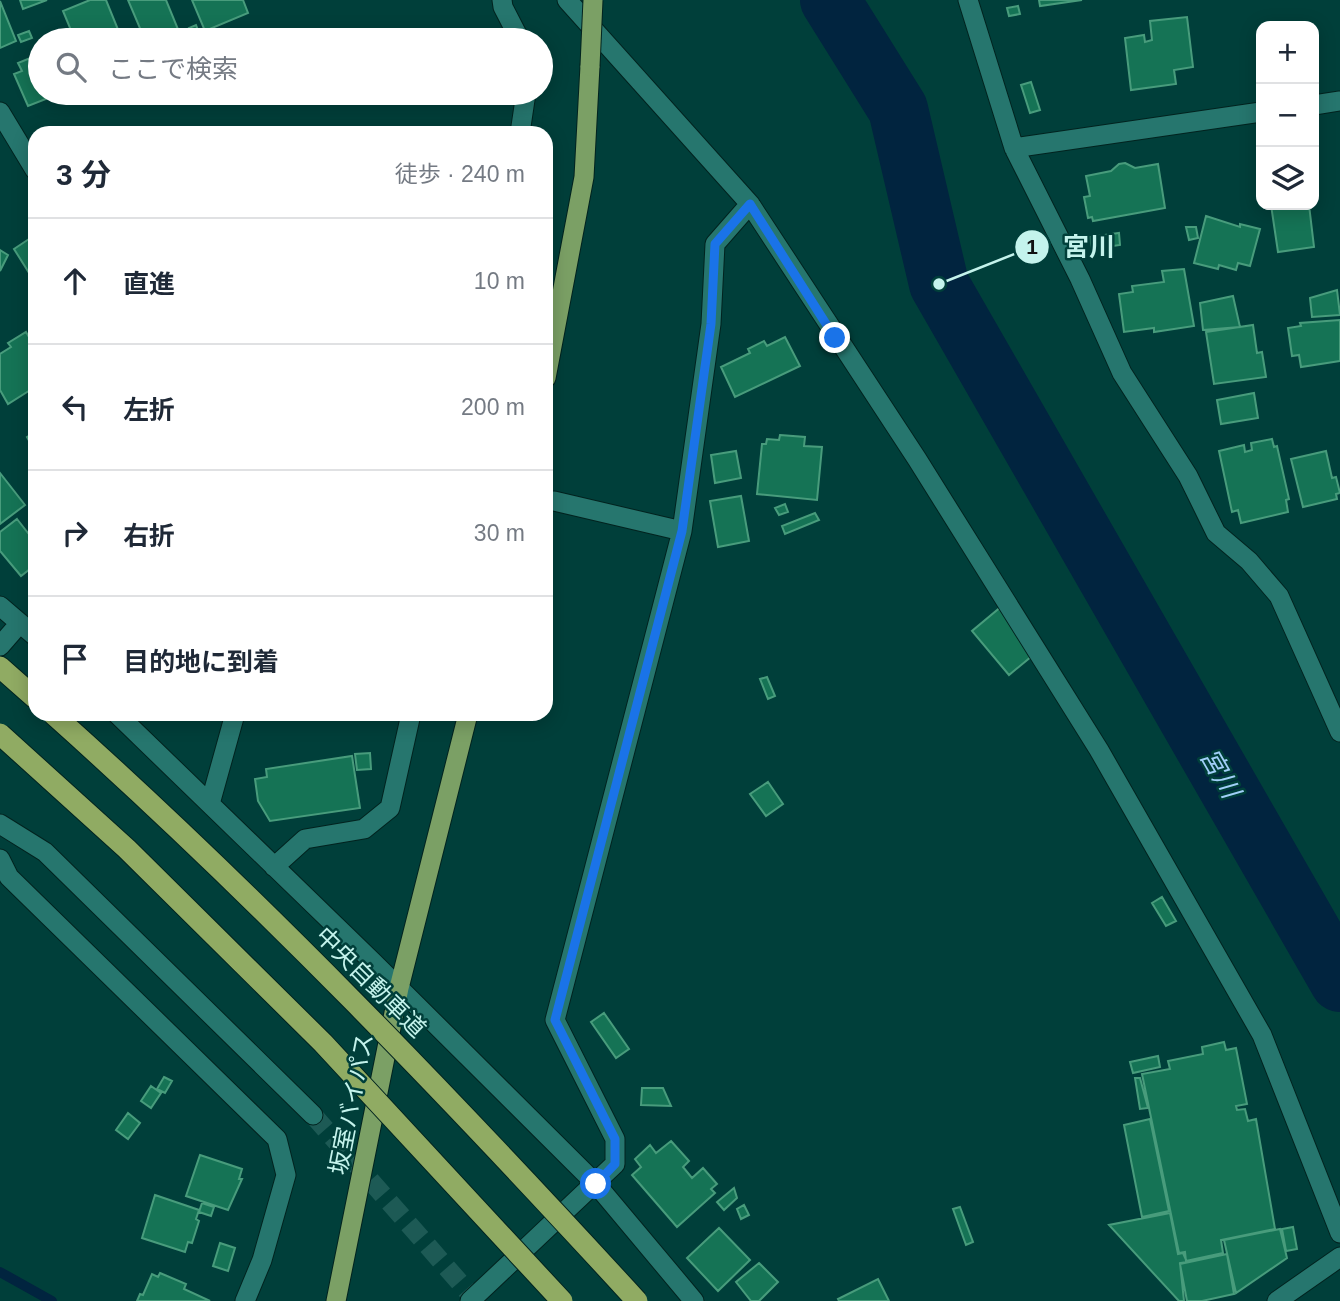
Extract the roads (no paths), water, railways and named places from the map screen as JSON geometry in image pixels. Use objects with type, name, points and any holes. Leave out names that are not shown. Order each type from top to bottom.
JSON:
[{"type":"highway","points":[[553,341],[584,177],[593,0]]},
{"type":"highway","points":[[0,667],[28,692]]},
{"type":"highway","name":"中央自動車道","points":[[61,721],[142,793],[358,1005],[505,1156],[637,1301]]},
{"type":"highway","name":"坂室バイパス","points":[[336,1301],[399,988],[466,721]]},
{"type":"highway","points":[[0,733],[127,849],[323,1043],[562,1301]]},
{"type":"street","points":[[502,0],[514,28]]},
{"type":"street","points":[[567,0],[750,204],[916,458],[1099,750],[1262,1035],[1340,1233]]},
{"type":"street","points":[[968,0],[1014,148],[1080,279],[1122,373],[1188,476],[1216,533],[1249,561],[1279,596],[1340,732]]},
{"type":"street","points":[[1319,104],[1340,101]]},
{"type":"street","points":[[521,126],[524,105]]},
{"type":"street","points":[[0,112],[28,158]]},
{"type":"street","points":[[1014,148],[1256,114]]},
{"type":"street","points":[[471,1301],[615,1164],[615,1139],[555,1020],[682,531],[711,324],[715,244],[750,204]]},
{"type":"street","points":[[554,501],[682,531]]},
{"type":"street","points":[[0,606],[28,630]]},
{"type":"street","points":[[0,646],[20,623]]},
{"type":"street","points":[[124,721],[596,1184],[694,1301]]},
{"type":"street","points":[[210,804],[233,721]]},
{"type":"street","points":[[274,867],[305,839],[364,829],[390,808],[409,721]]},
{"type":"street","points":[[0,824],[45,852],[313,1115]]},
{"type":"street","points":[[0,859],[9,877],[277,1139],[286,1175],[262,1260],[245,1301]]},
{"type":"street","points":[[1278,1301],[1340,1256]]},
{"type":"waterway","name":"宮川","points":[[830,0],[898,109],[939,284],[1340,982]]},
{"type":"waterway","points":[[0,1272],[52,1301]]},
{"type":"tunnel","points":[[313,1115],[476,1301]]},
{"type":"place","name":"宮川","points":[[939,284]]}]
